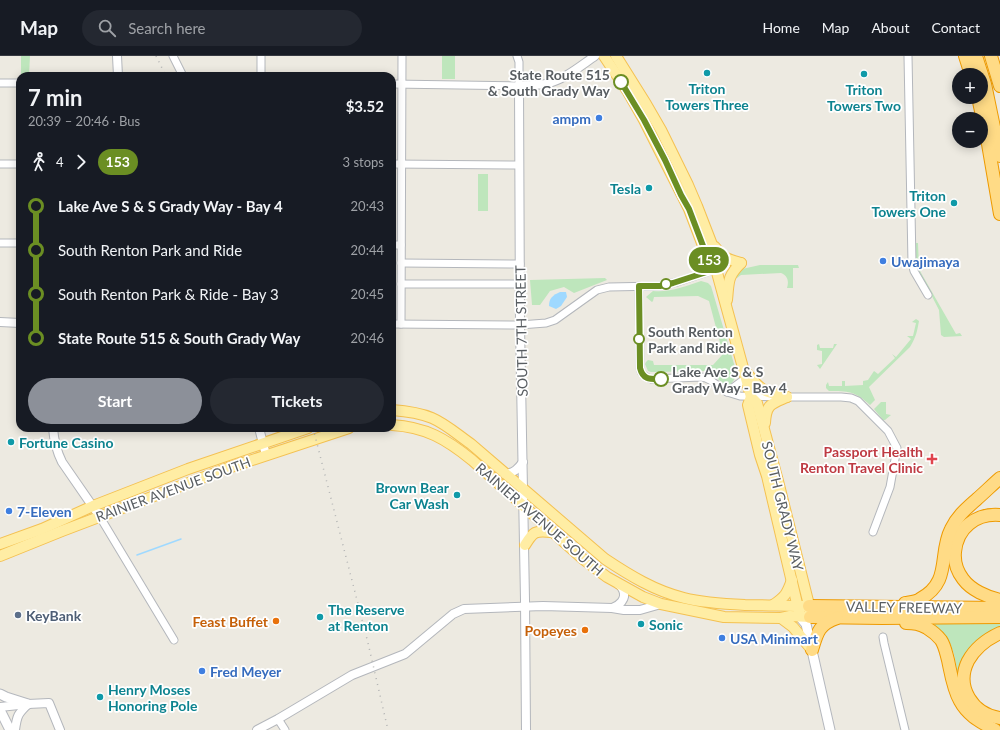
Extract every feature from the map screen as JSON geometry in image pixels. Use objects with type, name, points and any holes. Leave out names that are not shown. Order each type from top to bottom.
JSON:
[{"type":"highway","points":[[965,56],[969,68]]},
{"type":"highway","points":[[976,56],[985,84],[1000,156]]},
{"type":"highway","points":[[982,56],[1000,112]]},
{"type":"highway","points":[[990,56],[1000,86]]},
{"type":"highway","points":[[997,56],[1000,64]]},
{"type":"highway","points":[[979,104],[1000,214]]},
{"type":"highway","points":[[895,607],[919,600],[933,589],[942,572],[946,545],[951,528],[962,512],[1000,478]]},
{"type":"highway","points":[[1000,515],[980,518],[970,523],[956,542],[955,559],[960,575],[967,583],[978,592],[1000,600]]},
{"type":"highway","name":"VALLEY FREEWAY","points":[[805,614],[895,607],[1000,608]]},
{"type":"highway","name":"VALLEY FREEWAY","points":[[805,614],[838,618],[1000,617]]},
{"type":"highway","points":[[812,650],[819,629],[830,620],[838,618]]},
{"type":"highway","points":[[882,618],[896,622],[919,624],[934,633],[941,640],[945,648],[956,693],[960,701],[967,712],[979,722],[994,730]]},
{"type":"highway","points":[[1000,633],[984,642],[975,651],[968,661],[964,680],[967,695],[975,706],[987,715],[1000,718]]},
{"type":"main road","points":[[604,56],[637,107],[657,144],[662,145],[675,165],[674,167]]},
{"type":"main road","name":"SOUTH GRADY WAY","points":[[616,56],[667,142],[681,195],[689,209],[708,259],[716,269]]},
{"type":"main road","points":[[622,56],[623,68]]},
{"type":"main road","points":[[637,107],[647,107]]},
{"type":"main road","name":"SOUTH GRADY WAY","points":[[674,167],[688,185],[716,255],[716,269],[726,306],[751,397],[757,404],[778,481],[805,614]]},
{"type":"main road","points":[[711,243],[719,253],[726,258],[742,263],[734,270],[730,278],[726,306]]},
{"type":"main road","points":[[745,374],[762,390],[770,394],[787,398]]},
{"type":"main road","name":"SOUTH GRADY WAY","points":[[751,397],[748,405],[760,455],[768,476],[792,580],[805,614]]},
{"type":"main road","points":[[765,433],[765,415],[767,409],[772,404],[787,398]]},
{"type":"main road","name":"RAINIER AVENUE SOUTH","points":[[396,411],[432,418],[453,430],[605,559],[647,584],[682,598],[716,604],[773,605],[805,614]]},
{"type":"main road","name":"RAINIER AVENUE SOUTH","points":[[396,425],[434,434],[454,446],[472,460],[583,559],[604,575],[643,597],[661,604],[724,617],[781,618],[805,614]]},
{"type":"main road","name":"RAINIER AVENUE SOUTH","points":[[2,543],[42,529],[93,506],[188,469],[296,432]]},
{"type":"main road","name":"RAINIER AVENUE SOUTH","points":[[0,556],[228,468],[337,432]]},
{"type":"main road","points":[[524,545],[536,532],[551,532]]},
{"type":"main road","points":[[773,605],[786,595],[792,580]]},
{"type":"main road","points":[[805,614],[830,730]]},
{"type":"main road","points":[[781,618],[793,627],[812,650]]},
{"type":"main road","points":[[0,694],[28,704]]},
{"type":"main road","points":[[0,710],[10,730]]},
{"type":"street","points":[[117,56],[118,72]]},
{"type":"street","points":[[173,56],[181,72]]},
{"type":"street","points":[[261,56],[261,72]]},
{"type":"street","points":[[401,324],[402,56]]},
{"type":"street","name":"SOUTH 7TH STREET","points":[[516,56],[519,62],[520,86],[520,325],[526,606],[526,730]]},
{"type":"street","points":[[396,84],[520,86],[545,84],[570,74],[595,56]]},
{"type":"street","points":[[908,56],[912,263],[914,271],[928,296]]},
{"type":"street","points":[[0,83],[16,83]]},
{"type":"street","points":[[520,104],[523,96],[533,85]]},
{"type":"street","points":[[0,164],[16,164]]},
{"type":"street","points":[[396,164],[519,165]]},
{"type":"street","points":[[0,243],[16,243]]},
{"type":"street","points":[[396,245],[401,245]]},
{"type":"street","points":[[401,263],[520,264]]},
{"type":"street","points":[[396,324],[546,324],[555,320],[596,290],[609,287],[660,286],[716,269]]},
{"type":"street","points":[[401,284],[520,284]]},
{"type":"street","points":[[639,286],[640,368],[641,373],[646,378],[701,377],[706,378],[727,392],[740,396],[787,398],[841,397],[858,400],[888,431],[897,448],[890,487],[873,532]]},
{"type":"street","points":[[0,322],[16,323]]},
{"type":"street","points":[[727,392],[745,374]]},
{"type":"street","points":[[53,432],[57,452],[62,462],[100,517],[174,640]]},
{"type":"street","points":[[260,432],[266,455]]},
{"type":"street","points":[[505,474],[518,469],[523,462]]},
{"type":"street","points":[[612,608],[621,603],[624,595],[624,591],[619,584]]},
{"type":"street","points":[[257,730],[352,675],[405,654],[453,614],[464,609],[543,606],[640,610],[661,604]]},
{"type":"street","points":[[884,637],[884,643],[905,730]]},
{"type":"street","points":[[0,707],[48,703],[59,728]]},
{"type":"street","points":[[28,704],[42,708],[59,728]]},
{"type":"street","points":[[15,730],[16,720],[19,714],[28,704]]},
{"type":"street","points":[[278,719],[285,730]]},
{"type":"green space","points":[[21,56],[30,56],[29,72],[21,72]]},
{"type":"green space","points":[[442,56],[455,56],[455,79],[442,79]]},
{"type":"green space","points":[[478,174],[488,174],[488,211],[478,211]]},
{"type":"green space","points":[[915,243],[918,243],[919,267],[924,268],[920,271],[956,334],[960,333],[962,336],[944,337],[941,335],[939,310],[917,267]]},
{"type":"green space","points":[[760,265],[798,265],[799,268],[793,268],[793,288],[787,288],[787,279],[781,273],[741,275],[737,278],[733,276],[742,269]]},
{"type":"green space","points":[[605,278],[607,280],[574,293],[564,287],[550,291],[540,305],[532,305],[530,280]]},
{"type":"green space","points":[[701,281],[708,283],[711,286],[737,374],[735,379],[729,385],[724,384],[708,371],[651,372],[648,371],[645,364],[648,360],[653,361],[654,365],[713,365],[723,354],[709,301],[698,296],[654,297],[652,302],[646,297],[653,291],[671,290]]},
{"type":"green space","points":[[916,319],[919,321],[918,328],[910,347],[869,387],[875,400],[870,405],[855,394],[841,391],[829,391],[826,388],[828,382],[829,386],[842,386],[842,381],[845,381],[845,386],[863,385],[863,381],[868,380],[874,371],[878,374],[895,358],[892,354],[896,357],[911,339],[907,336],[913,336],[916,323],[912,322]]},
{"type":"green space","points":[[819,344],[820,348],[833,348],[834,344],[837,344],[820,369],[817,365],[822,364],[822,351],[817,350],[817,345]]},
{"type":"green space","points":[[881,402],[886,402],[886,414],[891,415],[885,420],[883,420],[874,409]]},
{"type":"green space","points":[[1000,624],[1000,628],[958,681],[953,650],[946,636],[934,625]]},
{"type":"water","points":[[560,292],[566,292],[567,297],[561,306],[556,309],[549,306],[552,297]]},
{"type":"waterway","points":[[137,555],[181,539]]},
{"type":"railway","points":[[156,56],[164,72]]},
{"type":"railway","points":[[314,432],[368,643],[388,730]]},
{"type":"bus line","name":"153","points":[[621,82],[644,120],[665,160],[689,209],[708,259],[716,269],[660,286],[639,286],[641,373],[646,378],[661,379]]},
{"type":"place","name":"Triton Towers Three","points":[[707,73]]},
{"type":"place","name":"Triton Towers Two","points":[[864,74]]},
{"type":"place","name":"State Route 515 & South Grady Way","points":[[621,82]]},
{"type":"place","name":"ampm","points":[[599,118]]},
{"type":"place","name":"Tesla","points":[[649,188]]},
{"type":"place","name":"Triton Towers One","points":[[954,203]]},
{"type":"place","name":"Uwajimaya","points":[[883,261]]},
{"type":"place","name":"South Renton Park and Ride","points":[[639,339]]},
{"type":"place","name":"Lake Ave S & S Grady Way - Bay 4","points":[[661,379]]},
{"type":"place","name":"Fortune Casino","points":[[11,442]]},
{"type":"place","name":"Passport Health Renton Travel Clinic","points":[[932,459]]},
{"type":"place","name":"Brown Bear Car Wash","points":[[457,495]]},
{"type":"place","name":"7-Eleven","points":[[9,511]]},
{"type":"place","name":"KeyBank","points":[[18,615]]},
{"type":"place","name":"The Reserve at Renton","points":[[320,617]]},
{"type":"place","name":"Feast Buffet","points":[[276,621]]},
{"type":"place","name":"Sonic","points":[[641,624]]},
{"type":"place","name":"Popeyes","points":[[585,630]]},
{"type":"place","name":"USA Minimart","points":[[722,638]]},
{"type":"place","name":"Fred Meyer","points":[[202,671]]},
{"type":"place","name":"Henry Moses Honoring Pole","points":[[100,697]]}]
